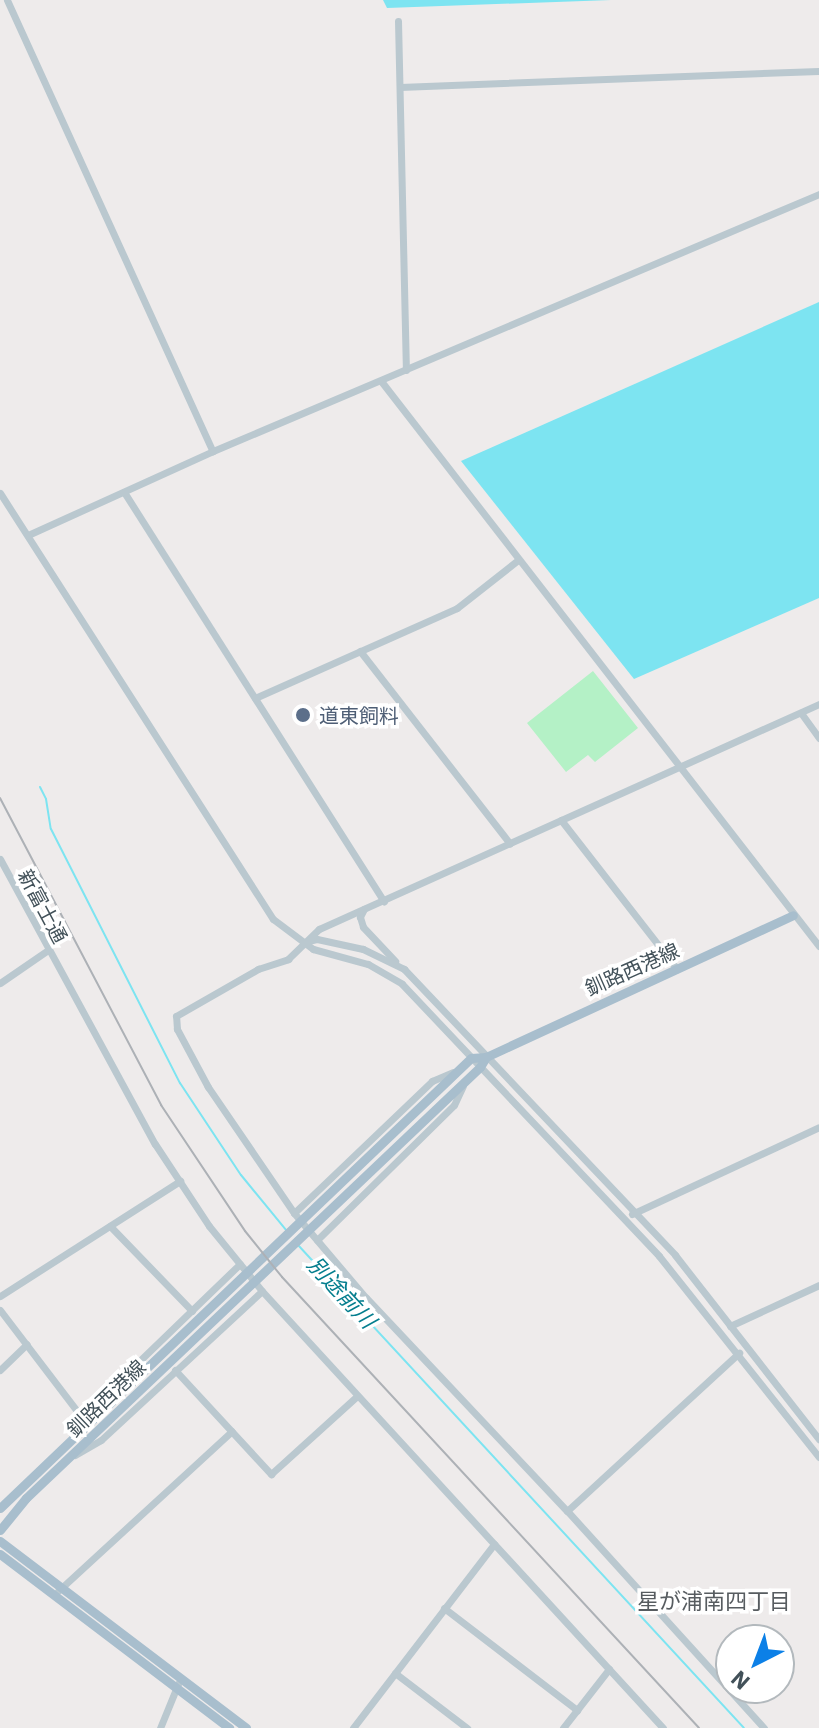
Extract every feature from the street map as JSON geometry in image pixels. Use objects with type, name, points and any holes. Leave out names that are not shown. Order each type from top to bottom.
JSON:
[{"type":"main road","name":"釧路西港線","points":[[471,1058],[486,1057],[793,915]]},
{"type":"main road","points":[[467,1079],[486,1057]]},
{"type":"main road","points":[[459,1070],[471,1058]]},
{"type":"main road","name":"釧路西港線","points":[[0,1508],[85,1422],[459,1070]]},
{"type":"main road","name":"釧路西港線","points":[[0,1530],[26,1498],[467,1079]]},
{"type":"main road","points":[[0,1541],[57,1591],[179,1684],[246,1728]]},
{"type":"main road","points":[[0,1554],[57,1591]]},
{"type":"main road","points":[[179,1684],[229,1728]]},
{"type":"street","points":[[7,0],[213,451]]},
{"type":"street","points":[[398,21],[406,370]]},
{"type":"street","points":[[400,87],[819,71]]},
{"type":"street","points":[[28,535],[213,451],[819,194]]},
{"type":"street","points":[[381,381],[819,946]]},
{"type":"street","points":[[124,492],[384,901]]},
{"type":"street","points":[[0,493],[263,906],[279,924],[313,949],[385,970],[402,984],[659,1256],[818,1454]]},
{"type":"street","points":[[255,698],[457,608],[518,560]]},
{"type":"street","points":[[360,651],[510,844]]},
{"type":"street","points":[[764,1728],[567,1511],[366,1298],[294,1213],[208,1087],[177,1029],[176,1016],[258,969],[288,959],[319,929],[819,704]]},
{"type":"street","points":[[801,713],[819,738]]},
{"type":"street","points":[[561,820],[677,969]]},
{"type":"street","name":"新富士通","points":[[0,859],[48,950],[180,1181],[240,1264],[357,1396],[663,1728]]},
{"type":"street","points":[[364,909],[360,917],[363,927],[675,1255],[819,1439]]},
{"type":"street","points":[[306,941],[317,939],[363,949],[398,965]]},
{"type":"street","points":[[0,983],[48,950]]},
{"type":"street","points":[[294,1213],[432,1081],[459,1070]]},
{"type":"street","points":[[317,1240],[454,1105],[467,1079]]},
{"type":"street","points":[[623,1218],[819,1127]]},
{"type":"street","points":[[0,1296],[180,1181]]},
{"type":"street","points":[[110,1226],[192,1311]]},
{"type":"street","points":[[85,1422],[101,1398],[240,1264]]},
{"type":"street","points":[[730,1326],[819,1285]]},
{"type":"street","points":[[70,1458],[101,1440],[262,1291]]},
{"type":"street","points":[[0,1310],[95,1434]]},
{"type":"street","points":[[0,1370],[27,1344]]},
{"type":"street","points":[[567,1511],[748,1348]]},
{"type":"street","points":[[175,1370],[271,1474],[357,1396]]},
{"type":"street","points":[[57,1591],[232,1431]]},
{"type":"street","points":[[353,1728],[494,1544]]},
{"type":"street","points":[[444,1608],[577,1710]]},
{"type":"street","points":[[563,1728],[609,1669]]},
{"type":"street","points":[[395,1673],[467,1728]]},
{"type":"street","points":[[160,1728],[179,1684]]},
{"type":"green space","points":[[593,671],[638,728],[595,762],[588,755],[566,772],[527,723]]},
{"type":"water","points":[[383,0],[611,0],[387,8]]},
{"type":"water","points":[[819,302],[819,598],[634,679],[461,461]]},
{"type":"waterway","name":"別途前川","points":[[40,787],[46,799],[51,829],[180,1083],[241,1175],[286,1230]]},
{"type":"waterway","name":"別途前川","points":[[298,1245],[744,1728]]},
{"type":"railway","points":[[0,798],[161,1105],[245,1231],[282,1277],[699,1728]]},
{"type":"place","name":"道東飼料","points":[[303,715]]},
{"type":"district","name":"星が浦南四丁目","points":[[714,1601]]}]
